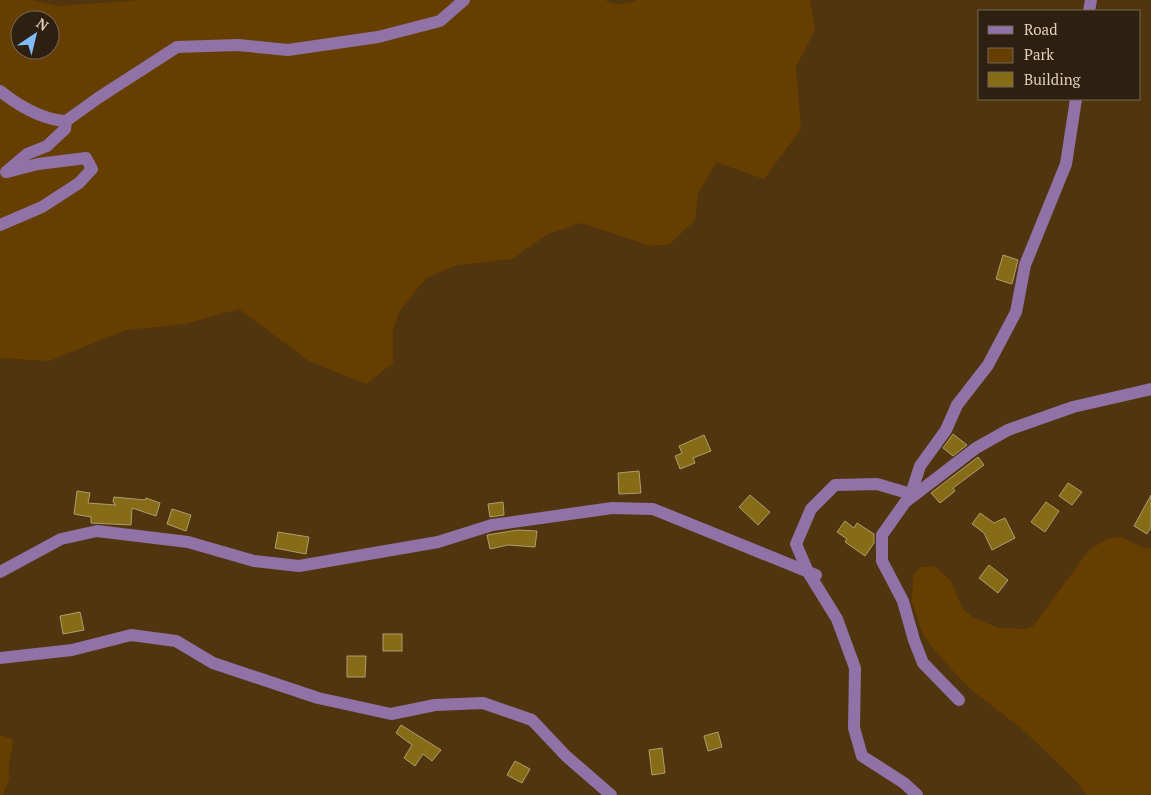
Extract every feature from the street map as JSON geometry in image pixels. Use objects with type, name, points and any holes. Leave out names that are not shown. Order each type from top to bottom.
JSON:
[{"type":"street","points":[[0,91],[14,102],[52,120],[66,121],[98,98],[178,47],[238,45],[288,50],[378,37],[440,21],[464,0]]},
{"type":"street","points":[[958,700],[923,663],[914,640],[903,601],[882,561],[882,535],[908,498],[920,466],[946,430],[958,405],[988,365],[1016,312],[1026,265],[1066,164],[1076,100]]},
{"type":"street","points":[[3,173],[27,154],[47,146],[65,129],[66,121]]},
{"type":"street","points":[[0,225],[42,207],[79,183],[92,169],[86,158],[38,164],[3,173]]},
{"type":"street","points":[[908,498],[976,448],[1008,430],[1073,407],[1151,389]]},
{"type":"street","points":[[908,498],[877,484],[835,485],[812,509],[796,544],[837,619],[855,668],[854,728],[862,756],[904,783],[917,795]]},
{"type":"street","points":[[0,572],[61,539],[96,532],[188,542],[254,561],[299,566],[438,542],[492,525],[612,508],[653,509],[812,574]]},
{"type":"street","points":[[0,658],[72,650],[131,636],[176,641],[213,663],[318,698],[391,714],[435,706],[483,703],[532,720],[566,756],[611,795]]},
{"type":"green space","points":[[0,0],[31,0],[58,6],[141,0],[605,0],[621,4],[637,0],[810,0],[815,30],[796,67],[801,129],[764,179],[716,162],[698,194],[695,220],[670,244],[651,246],[581,223],[548,234],[512,259],[457,265],[426,278],[399,312],[393,330],[393,363],[366,384],[309,361],[239,309],[185,324],[126,330],[49,361],[0,358]]},
{"type":"green space","points":[[1121,537],[1141,547],[1151,548],[1151,795],[1086,795],[1077,782],[1021,728],[970,689],[936,652],[923,635],[912,602],[913,576],[920,567],[934,566],[951,581],[962,608],[974,618],[1001,629],[1023,629],[1033,626],[1090,549],[1110,538]]},
{"type":"green space","points":[[0,735],[12,739],[13,744],[9,763],[9,779],[3,795],[0,795]]},
{"type":"building","points":[[1003,255],[1018,260],[1012,284],[996,279]]},
{"type":"building","points":[[953,434],[967,445],[953,456],[943,448]]},
{"type":"building","points":[[704,435],[711,451],[693,458],[695,463],[680,469],[675,456],[682,453],[679,446]]},
{"type":"building","points":[[978,457],[984,465],[953,488],[955,491],[940,503],[931,493]]},
{"type":"building","points":[[639,471],[641,493],[619,494],[618,473]]},
{"type":"building","points":[[1068,483],[1082,492],[1072,505],[1059,496]]},
{"type":"building","points":[[77,491],[90,493],[88,503],[116,505],[113,502],[114,497],[145,500],[146,498],[160,503],[156,516],[132,508],[131,525],[91,523],[91,517],[74,514]]},
{"type":"building","points":[[750,495],[770,512],[758,525],[739,507]]},
{"type":"building","points":[[1151,495],[1151,527],[1147,534],[1134,526]]},
{"type":"building","points":[[503,502],[504,515],[490,517],[488,504]]},
{"type":"building","points":[[1046,502],[1059,511],[1045,532],[1031,522]]},
{"type":"building","points":[[172,509],[191,515],[186,531],[167,524]]},
{"type":"building","points":[[980,513],[994,523],[1005,518],[1015,538],[992,550],[984,533],[972,524]]},
{"type":"building","points":[[845,521],[854,528],[857,523],[874,534],[874,543],[865,556],[845,542],[847,539],[837,532]]},
{"type":"building","points":[[518,530],[537,531],[535,547],[508,545],[490,549],[487,535]]},
{"type":"building","points":[[278,532],[309,537],[306,554],[275,548]]},
{"type":"building","points":[[989,565],[1008,580],[998,593],[979,578]]},
{"type":"building","points":[[80,612],[84,630],[63,634],[60,616]]},
{"type":"building","points":[[383,634],[402,634],[402,651],[383,651]]},
{"type":"building","points":[[347,656],[366,656],[365,677],[347,677]]},
{"type":"building","points":[[401,725],[441,750],[432,761],[423,754],[415,766],[404,758],[412,745],[396,733]]},
{"type":"building","points":[[718,732],[722,747],[708,751],[704,736]]},
{"type":"building","points":[[662,748],[665,773],[652,775],[649,750]]},
{"type":"building","points":[[515,761],[530,769],[522,783],[507,775]]}]
